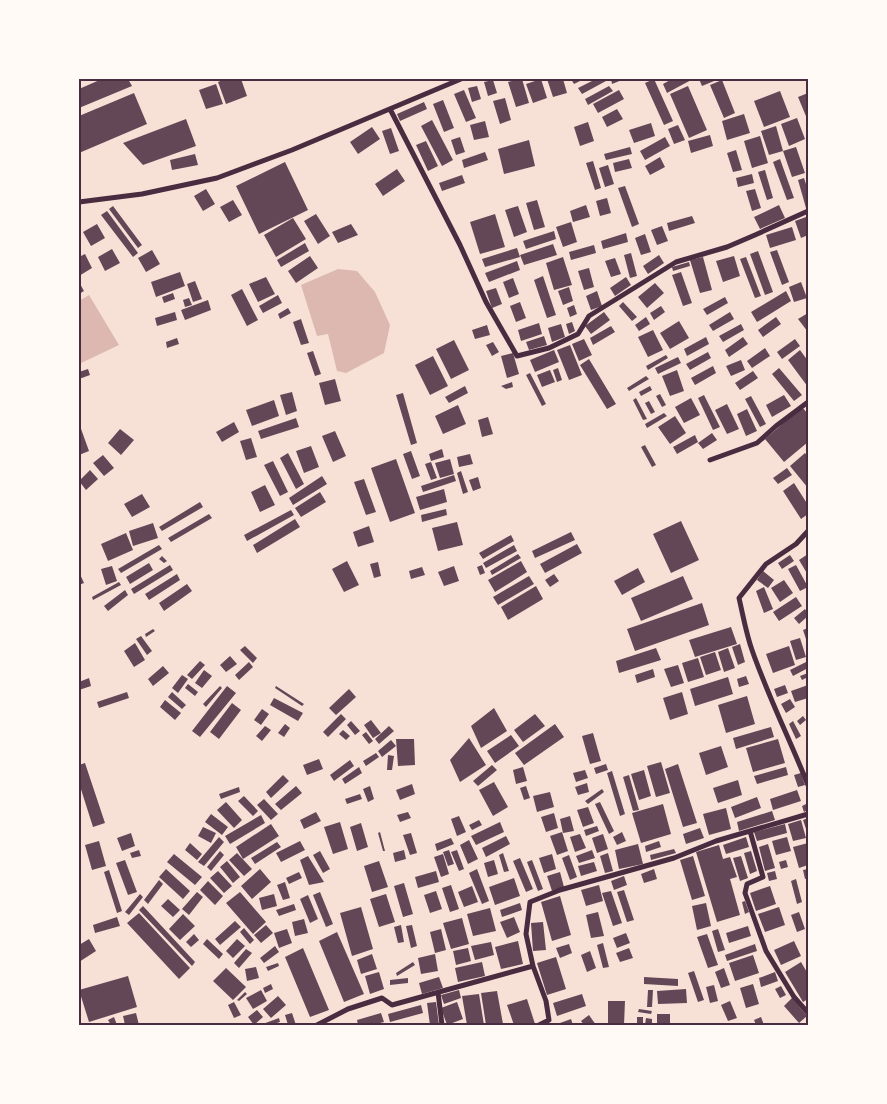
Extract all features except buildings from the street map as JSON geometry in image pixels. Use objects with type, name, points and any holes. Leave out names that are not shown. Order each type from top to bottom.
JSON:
[{"type":"street","points":[[79,202],[142,194],[217,178],[292,150],[461,79]]},
{"type":"street","points":[[390,109],[460,245],[486,302],[517,356],[549,348],[578,334],[589,316],[676,262],[756,236],[808,211]]},
{"type":"street","points":[[710,460],[757,443],[808,402]]},
{"type":"street","points":[[808,531],[796,544],[766,564],[738,598],[751,648],[808,785]]},
{"type":"street","points":[[539,1025],[549,1020],[546,1001],[533,966],[526,934],[530,902],[560,890],[674,858],[716,841],[808,814]]},
{"type":"street","points":[[750,830],[763,878],[747,884],[746,893],[766,951],[794,997],[808,1013]]},
{"type":"street","points":[[317,1025],[348,1010],[382,998],[392,1005],[533,966]]},
{"type":"street","points":[[438,992],[442,1025]]},
{"type":"shaded area","points":[[338,269],[357,271],[375,292],[390,325],[384,353],[346,373],[337,371],[328,334],[317,336],[301,285]]},
{"type":"shaded area","points":[[89,295],[119,345],[79,364],[79,301]]}]
